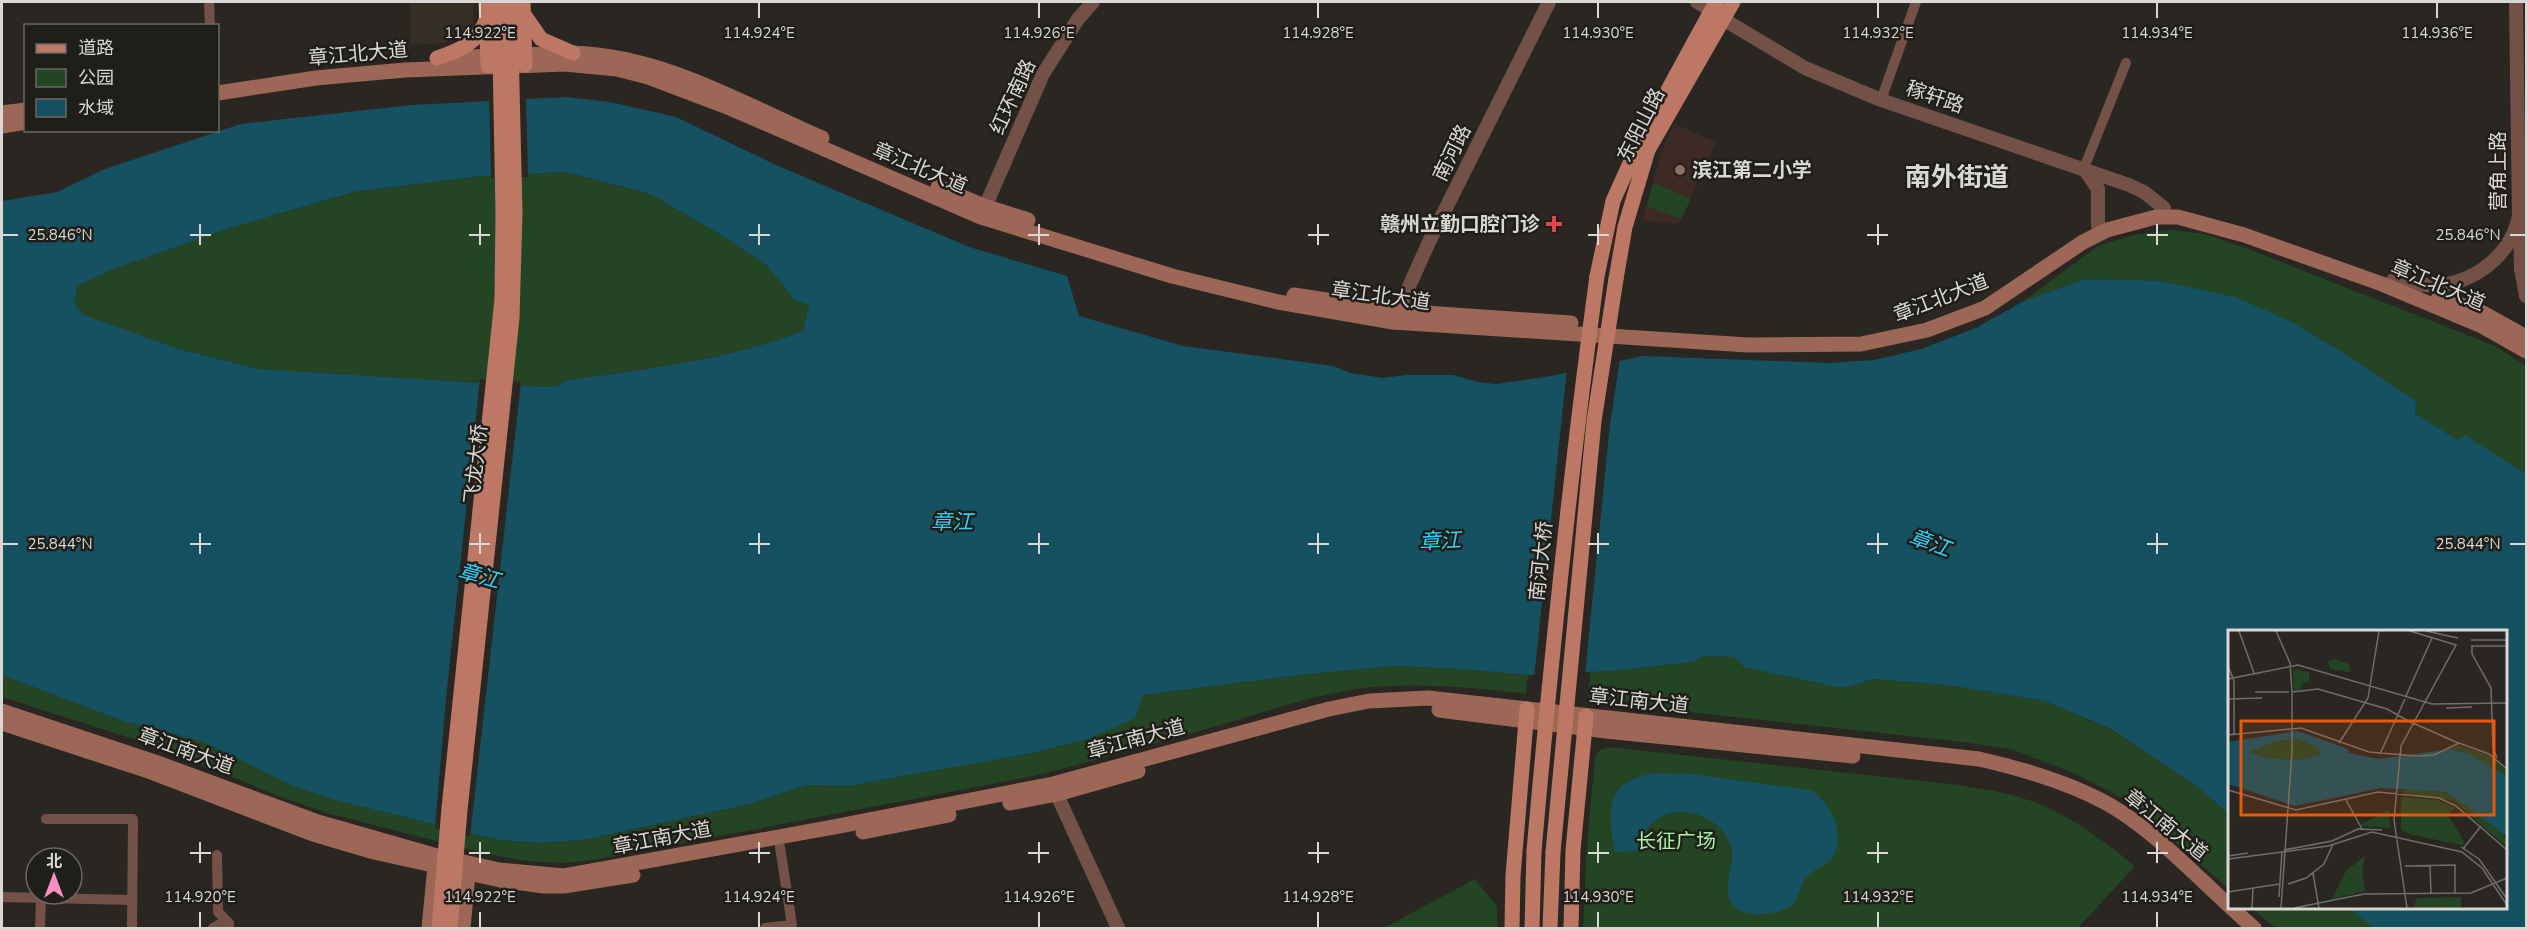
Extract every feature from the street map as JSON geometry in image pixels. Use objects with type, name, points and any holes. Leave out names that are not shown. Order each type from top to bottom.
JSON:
[{"type":"main road","points":[[486,2],[488,61]]},
{"type":"main road","name":"飞龙大桥","points":[[439,928],[449,808],[502,299],[503,213],[499,2]]},
{"type":"main road","name":"飞龙大桥","points":[[450,928],[460,810],[512,318],[515,213],[510,2]]},
{"type":"main road","name":"东阳山路","points":[[1597,276],[1613,201],[1638,145],[1717,10],[1733,2]]},
{"type":"main road","points":[[523,7],[541,39],[573,53]]},
{"type":"main road","points":[[523,7],[525,59]]},
{"type":"main road","name":"东阳山路","points":[[1616,279],[1625,227],[1648,150],[1717,10]]},
{"type":"main road","points":[[437,58],[465,48],[479,34],[487,18]]},
{"type":"main road","name":"章江北大道","points":[[219,93],[316,78],[573,53],[626,59],[676,73],[982,212]]},
{"type":"main road","name":"章江北大道","points":[[219,82],[315,68],[437,58],[488,61]]},
{"type":"main road","name":"章江北大道","points":[[525,59],[599,66],[648,77],[730,108],[982,212],[1176,267],[1395,316],[1748,345],[1861,344],[1927,330],[1985,308],[2083,242],[2107,230],[2165,212],[2244,235],[2382,284],[2495,333],[2526,351]]},
{"type":"main road","points":[[2,113],[24,110]]},
{"type":"main road","points":[[2,126],[24,122]]},
{"type":"main road","name":"章江北大道","points":[[1395,316],[1798,339],[1861,336],[1925,323],[1982,301],[2081,235],[2127,214],[2197,211],[2248,226],[2483,313],[2523,331]]},
{"type":"main road","name":"南河大桥","points":[[1532,928],[1534,850],[1548,686],[1576,432],[1597,276]]},
{"type":"main road","name":"南河大桥","points":[[1550,928],[1553,852],[1594,421],[1616,279]]},
{"type":"main road","points":[[2495,333],[2523,331]]},
{"type":"main road","name":"章江南大道","points":[[2,723],[151,772],[313,834],[468,874],[525,885],[564,886],[605,881],[780,847],[1055,789],[1264,726],[1369,701],[1428,698],[1526,715],[1978,768],[2029,780],[2104,811],[2146,841],[2243,928]]},
{"type":"main road","name":"章江南大道","points":[[2,711],[155,762],[318,822],[437,856],[499,870],[546,876],[602,871],[1055,789]]},
{"type":"main road","points":[[1512,928],[1526,715]]},
{"type":"main road","name":"章江南大道","points":[[1526,715],[1586,716],[1979,759],[2031,771],[2109,804],[2150,834],[2228,904]]},
{"type":"main road","points":[[1571,928],[1573,850],[1586,716]]},
{"type":"main road","points":[[429,928],[435,866]]},
{"type":"main road","points":[[463,928],[468,874]]},
{"type":"main road","name":"章江南大道","points":[[2233,909],[2254,928]]},
{"type":"street","points":[[209,2],[210,24]]},
{"type":"street","name":"红环南路","points":[[982,212],[1043,74],[1078,19],[1093,2]]},
{"type":"street","name":"南河路","points":[[1395,316],[1549,2]]},
{"type":"street","name":"稼轩路","points":[[1697,2],[1717,10],[1805,68],[1881,100],[2084,168],[2144,192],[2165,212]]},
{"type":"street","points":[[1881,100],[1916,2]]},
{"type":"street","name":"营角上路","points":[[2393,280],[2436,285],[2468,278],[2488,266],[2504,250],[2516,230],[2524,72],[2516,2]]},
{"type":"street","points":[[2098,226],[2098,189],[2084,168],[2126,63]]},
{"type":"street","points":[[2518,216],[2521,231],[2521,269],[2526,296]]},
{"type":"street","points":[[1055,789],[1118,928]]},
{"type":"street","points":[[46,819],[133,819],[132,928]]},
{"type":"street","points":[[765,928],[792,925],[780,847]]},
{"type":"street","points":[[213,928],[228,925],[218,912],[217,855]]},
{"type":"street","points":[[2,897],[24,898]]},
{"type":"street","points":[[84,899],[132,900]]},
{"type":"street","points":[[40,928],[41,906]]},
{"type":"shaded area","points":[[410,2],[474,2],[473,23],[466,35],[445,43],[410,45]]},
{"type":"shaded area","name":"滨江第二小学","points":[[1674,124],[1716,142],[1679,224],[1643,221],[1660,157]]},
{"type":"green space","points":[[566,172],[650,194],[718,233],[766,265],[796,301],[809,305],[803,331],[775,341],[716,356],[567,380],[557,386],[545,387],[259,369],[179,349],[83,315],[74,303],[77,286],[111,270],[230,228],[355,192],[482,176]]},
{"type":"green space","points":[[1653,183],[1691,199],[1681,219],[1647,206]]},
{"type":"green space","points":[[2172,230],[2205,234],[2248,249],[2495,346],[2526,366],[2526,474],[2457,440],[2415,413],[2416,401],[2344,353],[2290,321],[2116,280],[2085,279],[2022,302],[2098,246],[2133,235]]},
{"type":"green space","points":[[1702,656],[1735,657],[1843,688],[1874,679],[1947,685],[2045,701],[2110,729],[2199,788],[2228,813],[2228,888],[2126,800],[2076,774],[2014,750],[1964,742],[1588,701],[1590,672],[1693,662]]},
{"type":"green space","points":[[1395,666],[1528,675],[1526,694],[1430,686],[1354,689],[1300,701],[1129,751],[1028,777],[594,860],[562,863],[526,861],[483,853],[327,813],[278,796],[165,749],[2,697],[2,675],[123,721],[201,741],[293,786],[335,800],[499,840],[540,843],[583,840],[750,804],[807,785],[848,786],[1028,754],[1088,739],[1143,695],[1299,675]]},
{"type":"green space","name":"长征广场","points":[[1608,747],[1959,785],[2004,793],[2051,809],[2066,817],[2095,835],[2135,866],[2078,928],[1583,928],[1586,859],[1595,756],[1600,750]]},
{"type":"green space","points":[[1475,879],[1497,907],[1497,928],[1384,928]]},
{"type":"green space","points":[[2252,909],[2350,909],[2374,928],[2276,928]]},
{"type":"water","name":"章江","points":[[567,97],[610,102],[676,117],[776,165],[969,247],[1067,276],[1079,316],[1183,346],[1333,366],[1350,373],[1383,378],[1406,375],[1453,375],[1496,384],[1551,376],[1643,356],[1830,363],[1874,360],[1921,349],[1976,328],[2022,302],[2085,279],[2160,281],[2235,297],[2290,321],[2344,353],[2416,401],[2415,413],[2457,440],[2465,435],[2526,474],[2526,928],[2374,928],[2350,909],[2507,909],[2507,630],[2228,630],[2228,813],[2199,788],[2111,729],[2045,701],[1947,685],[1874,679],[1843,688],[1744,667],[1735,657],[1703,656],[1693,662],[1609,671],[1528,675],[1395,666],[1299,675],[1143,695],[1135,718],[1088,739],[1028,754],[848,786],[807,785],[750,804],[583,840],[540,843],[499,840],[335,800],[293,786],[201,741],[123,721],[2,675],[2,201],[57,192],[105,169],[241,124],[412,105]],"holes":[[[566,172],[650,194],[718,233],[766,265],[796,301],[809,305],[803,331],[775,341],[716,356],[567,380],[557,386],[259,369],[179,349],[84,315],[74,303],[77,286],[111,270],[230,228],[354,192],[482,176]]]},
{"type":"water","points":[[1655,773],[1691,774],[1810,790],[1824,801],[1833,817],[1838,835],[1835,853],[1830,861],[1804,879],[1795,901],[1787,908],[1760,914],[1742,911],[1735,907],[1728,895],[1732,851],[1728,840],[1714,823],[1703,817],[1681,812],[1669,814],[1659,818],[1648,828],[1639,851],[1615,852],[1611,811],[1618,790],[1639,777]]},
{"type":"pier","points":[[526,96],[528,177],[491,178],[489,98]]},
{"type":"pier","points":[[1620,358],[1610,424],[1585,675],[1534,678],[1567,369]]},
{"type":"pier","points":[[480,379],[521,382],[470,837],[435,828],[446,698]]},
{"type":"place","name":"滨江第二小学","points":[[1680,170]]},
{"type":"place","name":"赣州立勤口腔门诊","points":[[1554,224]]},
{"type":"district","name":"南外街道","points":[[1957,177]]}]
